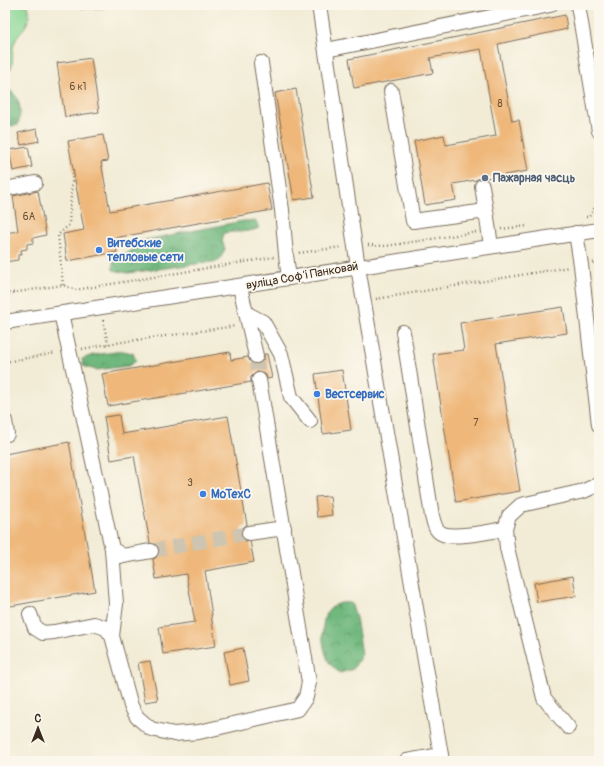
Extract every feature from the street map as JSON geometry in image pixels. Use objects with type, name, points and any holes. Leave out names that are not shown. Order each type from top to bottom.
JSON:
[{"type":"street","points":[[319,5],[358,266],[442,758],[407,761]]},
{"type":"street","points":[[326,50],[550,5]]},
{"type":"street","points":[[578,5],[599,131]]},
{"type":"street","points":[[261,63],[282,210],[289,278]]},
{"type":"street","points":[[391,91],[413,221],[486,211]]},
{"type":"street","points":[[5,188],[35,184]]},
{"type":"street","points":[[482,186],[491,246]]},
{"type":"street","name":"вуліца Софʼі Панковай","points":[[5,322],[240,286],[358,266],[599,230]]},
{"type":"street","points":[[576,233],[599,425]]},
{"type":"street","points":[[240,286],[256,356]]},
{"type":"street","points":[[61,313],[112,549],[116,604],[112,636]]},
{"type":"street","points":[[247,319],[263,322],[280,354],[291,397],[310,421]]},
{"type":"street","points":[[403,332],[435,528],[442,534],[456,536],[505,529]]},
{"type":"street","points":[[30,614],[35,628],[42,633],[94,624],[106,628],[112,636],[131,706],[137,717],[151,728],[174,734],[199,732],[298,709],[306,698],[309,682],[259,380]]},
{"type":"street","points":[[568,727],[544,698],[507,548],[505,529],[509,516],[521,505],[584,491],[599,484]]},
{"type":"street","points":[[249,534],[284,528]]},
{"type":"street","points":[[112,549],[123,556],[151,551]]},
{"type":"path","points":[[63,285],[58,234],[69,225],[73,170]]},
{"type":"path","points":[[582,218],[589,217],[599,201]]},
{"type":"path","points":[[5,294],[63,285],[75,290],[355,245],[386,246],[531,225]]},
{"type":"path","points":[[364,302],[599,262]]},
{"type":"path","points":[[97,286],[98,292]]},
{"type":"path","points":[[5,362],[247,319]]},
{"type":"path","points":[[103,320],[108,344]]},
{"type":"green space","points":[[9,5],[28,5],[29,19],[17,37],[12,51],[11,68],[9,72],[5,73],[5,7]]},
{"type":"green space","points":[[81,5],[113,5],[102,8],[82,8]]},
{"type":"green space","points":[[5,88],[14,94],[19,103],[20,113],[18,125],[11,126],[5,112]]},
{"type":"green space","points":[[243,221],[256,221],[259,228],[255,230],[224,233],[222,241],[225,249],[219,261],[128,273],[113,270],[113,262],[134,249],[140,241]]},
{"type":"green space","points":[[123,351],[133,353],[136,361],[128,366],[96,370],[83,366],[82,359],[93,355]]},
{"type":"green space","points":[[340,603],[351,603],[356,618],[362,654],[353,669],[340,673],[331,665],[326,655],[323,638],[324,621],[331,608]]},
{"type":"building","points":[[565,15],[567,29],[498,44],[512,121],[519,120],[528,171],[480,178],[453,184],[456,200],[425,205],[414,141],[444,135],[446,145],[496,136],[481,49],[430,58],[433,73],[354,88],[349,59]]},
{"type":"building","points":[[91,58],[99,112],[65,117],[57,63]]},
{"type":"building","points":[[296,89],[314,197],[294,200],[275,93]]},
{"type":"building","points":[[37,129],[39,141],[21,145],[18,133]]},
{"type":"building","points":[[103,135],[108,161],[101,162],[110,211],[267,183],[272,210],[114,238],[117,252],[67,261],[63,234],[84,230],[68,141]]},
{"type":"building","points":[[28,147],[32,167],[13,171],[9,150]]},
{"type":"building","points":[[38,191],[46,235],[33,238],[33,243],[27,244],[27,249],[21,250],[22,254],[18,255],[18,260],[5,262],[5,233],[18,231],[13,196]]},
{"type":"building","points":[[563,307],[567,333],[496,344],[520,491],[456,502],[433,354],[464,350],[460,323]]},
{"type":"building","points":[[230,352],[231,360],[248,357],[254,364],[261,362],[264,359],[264,354],[267,354],[272,378],[267,379],[266,375],[262,372],[257,372],[251,377],[251,382],[108,406],[102,374]]},
{"type":"building","points":[[342,370],[351,430],[323,434],[315,374]]},
{"type":"building","points":[[119,415],[122,434],[228,416],[247,525],[241,529],[241,535],[245,541],[250,541],[254,562],[205,571],[216,646],[163,654],[159,627],[195,622],[186,574],[156,579],[153,559],[157,557],[159,550],[157,545],[150,543],[134,456],[111,460],[104,417]]},
{"type":"building","points":[[69,442],[95,591],[5,607],[5,454]]},
{"type":"building","points":[[330,496],[332,515],[317,517],[315,497]]},
{"type":"building","points":[[573,576],[576,596],[537,602],[534,583]]},
{"type":"building","points":[[243,648],[249,681],[230,685],[224,652]]},
{"type":"building","points":[[150,661],[158,700],[145,702],[138,663]]},
{"type":"tunnel","points":[[256,356],[259,380]]},
{"type":"tunnel","points":[[151,551],[249,533]]},
{"type":"place","name":"Пажарная часць","points":[[485,178]]},
{"type":"place","name":"Витебские тепловые сети","points":[[99,250]]},
{"type":"place","name":"Вестсервис","points":[[317,394]]},
{"type":"place","name":"MoTexC","points":[[203,494]]}]
